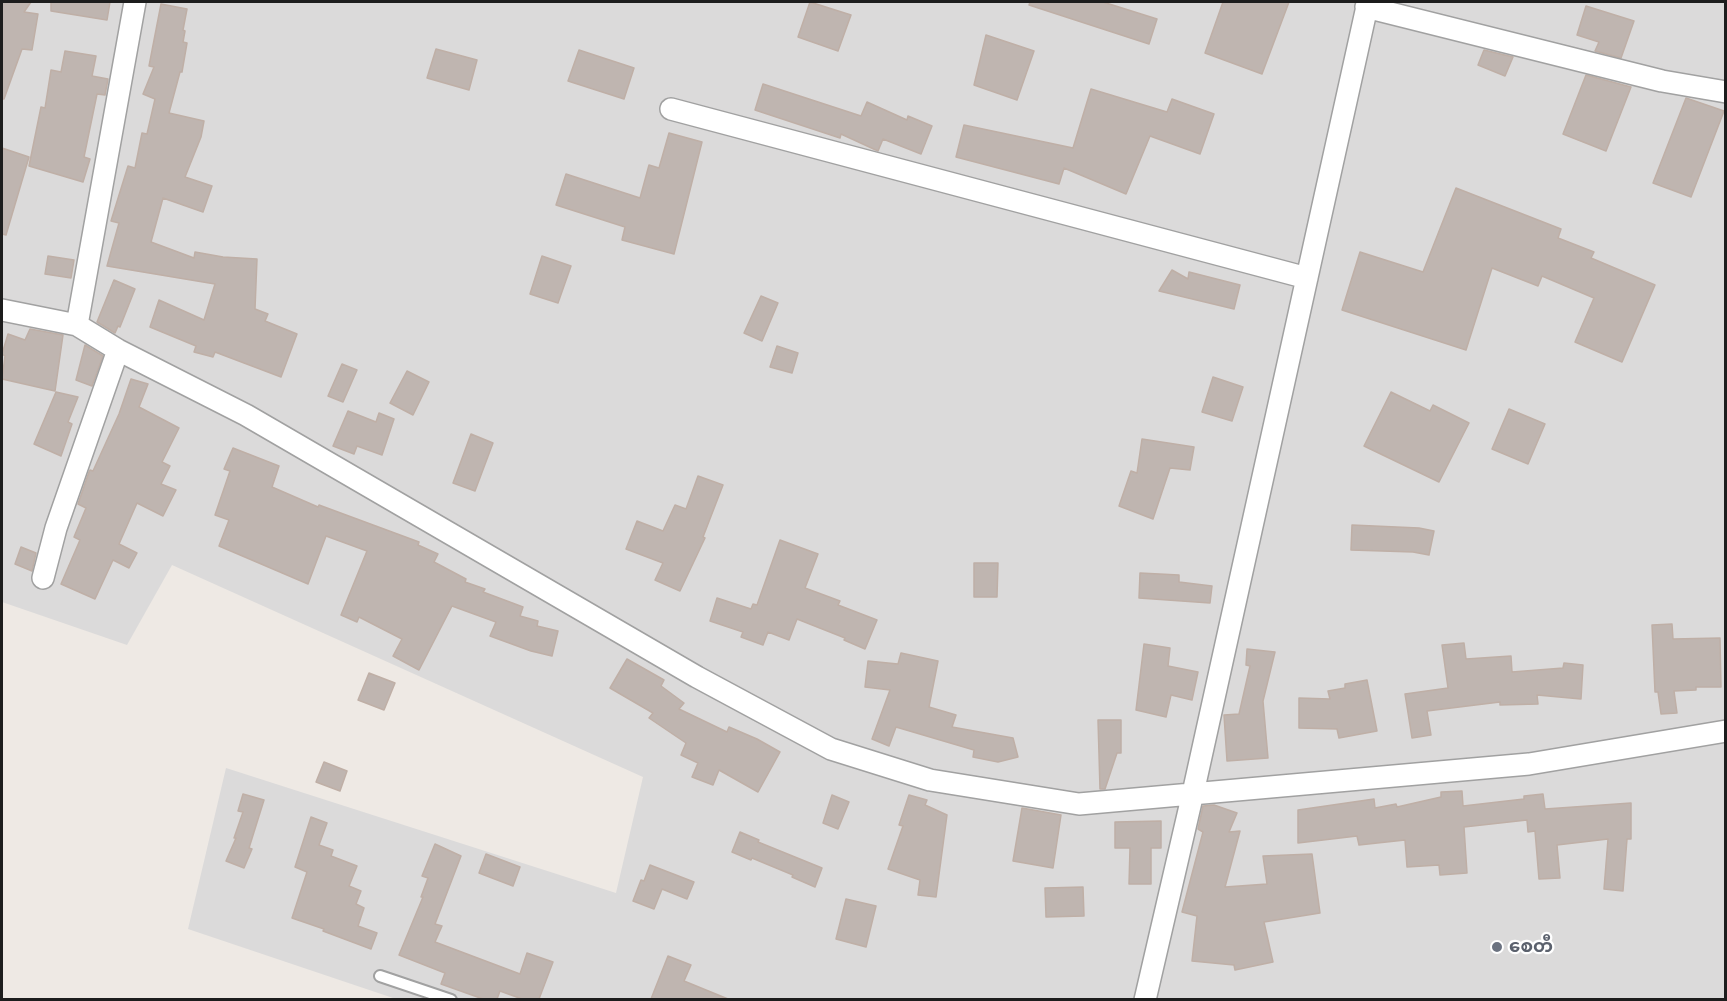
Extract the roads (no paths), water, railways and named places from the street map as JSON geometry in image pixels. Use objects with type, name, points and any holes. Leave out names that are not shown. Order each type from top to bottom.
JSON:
[{"type":"street","points":[[77,325],[135,2]]},
{"type":"street","points":[[1145,999],[1193,793],[1367,4],[1662,81],[1725,92]]},
{"type":"street","points":[[671,109],[1307,278]]},
{"type":"street","points":[[2,310],[77,325],[117,350],[246,415],[697,677],[831,749],[930,780],[1079,804],[1529,764],[1725,731]]},
{"type":"street","points":[[43,578],[56,528],[117,350]]},
{"type":"lane","points":[[380,975],[451,999]]},
{"type":"place","name":"စေတီ","points":[[1497,947]]}]
